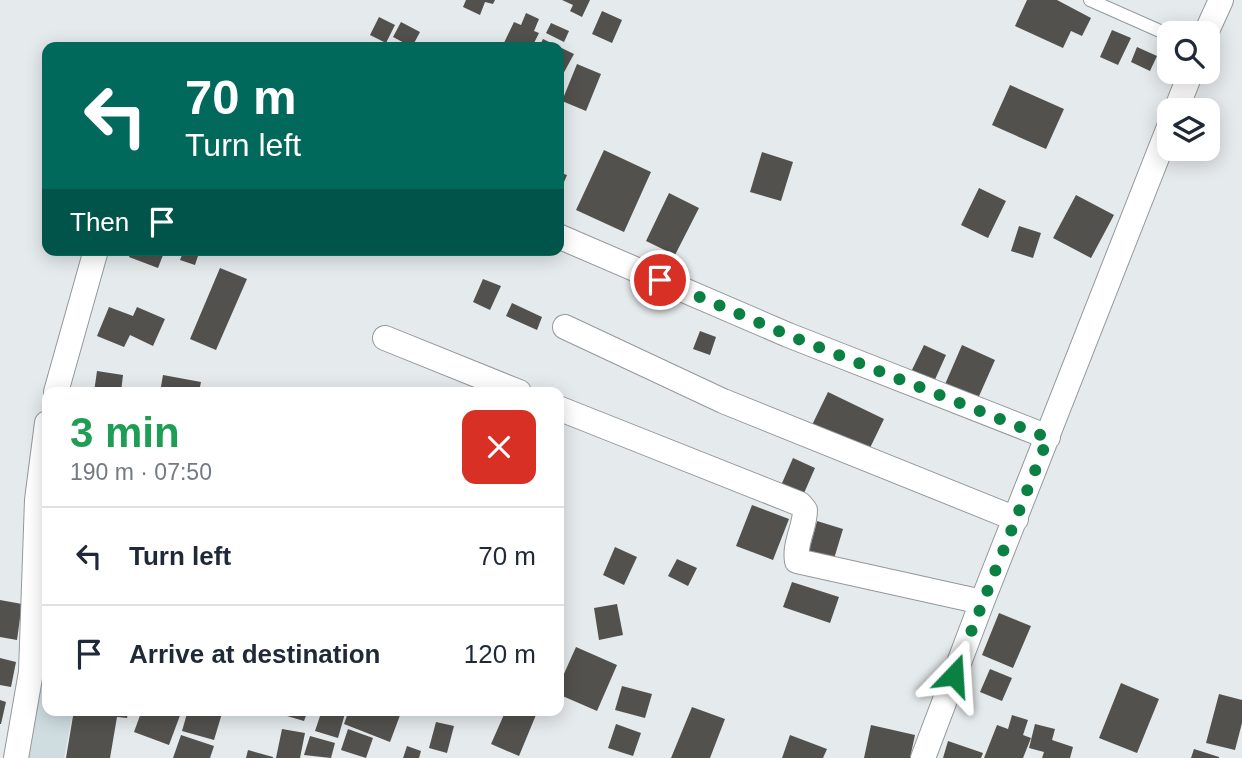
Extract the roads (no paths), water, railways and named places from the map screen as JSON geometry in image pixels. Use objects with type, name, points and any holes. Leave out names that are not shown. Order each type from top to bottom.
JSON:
[{"type":"street","points":[[1211,21],[1221,0]]},
{"type":"street","points":[[923,758],[1157,158]]},
{"type":"street","points":[[564,239],[788,335],[1048,438]]},
{"type":"street","points":[[57,387],[94,256]]},
{"type":"street","points":[[565,327],[723,401],[1016,519]]},
{"type":"street","points":[[385,338],[508,387]]},
{"type":"street","points":[[564,410],[800,504],[805,510],[805,520],[795,551],[797,561],[982,602]]},
{"type":"street","points":[[16,758],[31,672],[37,500],[42,462]]},
{"type":"lane","points":[[1090,0],[1157,30]]}]
